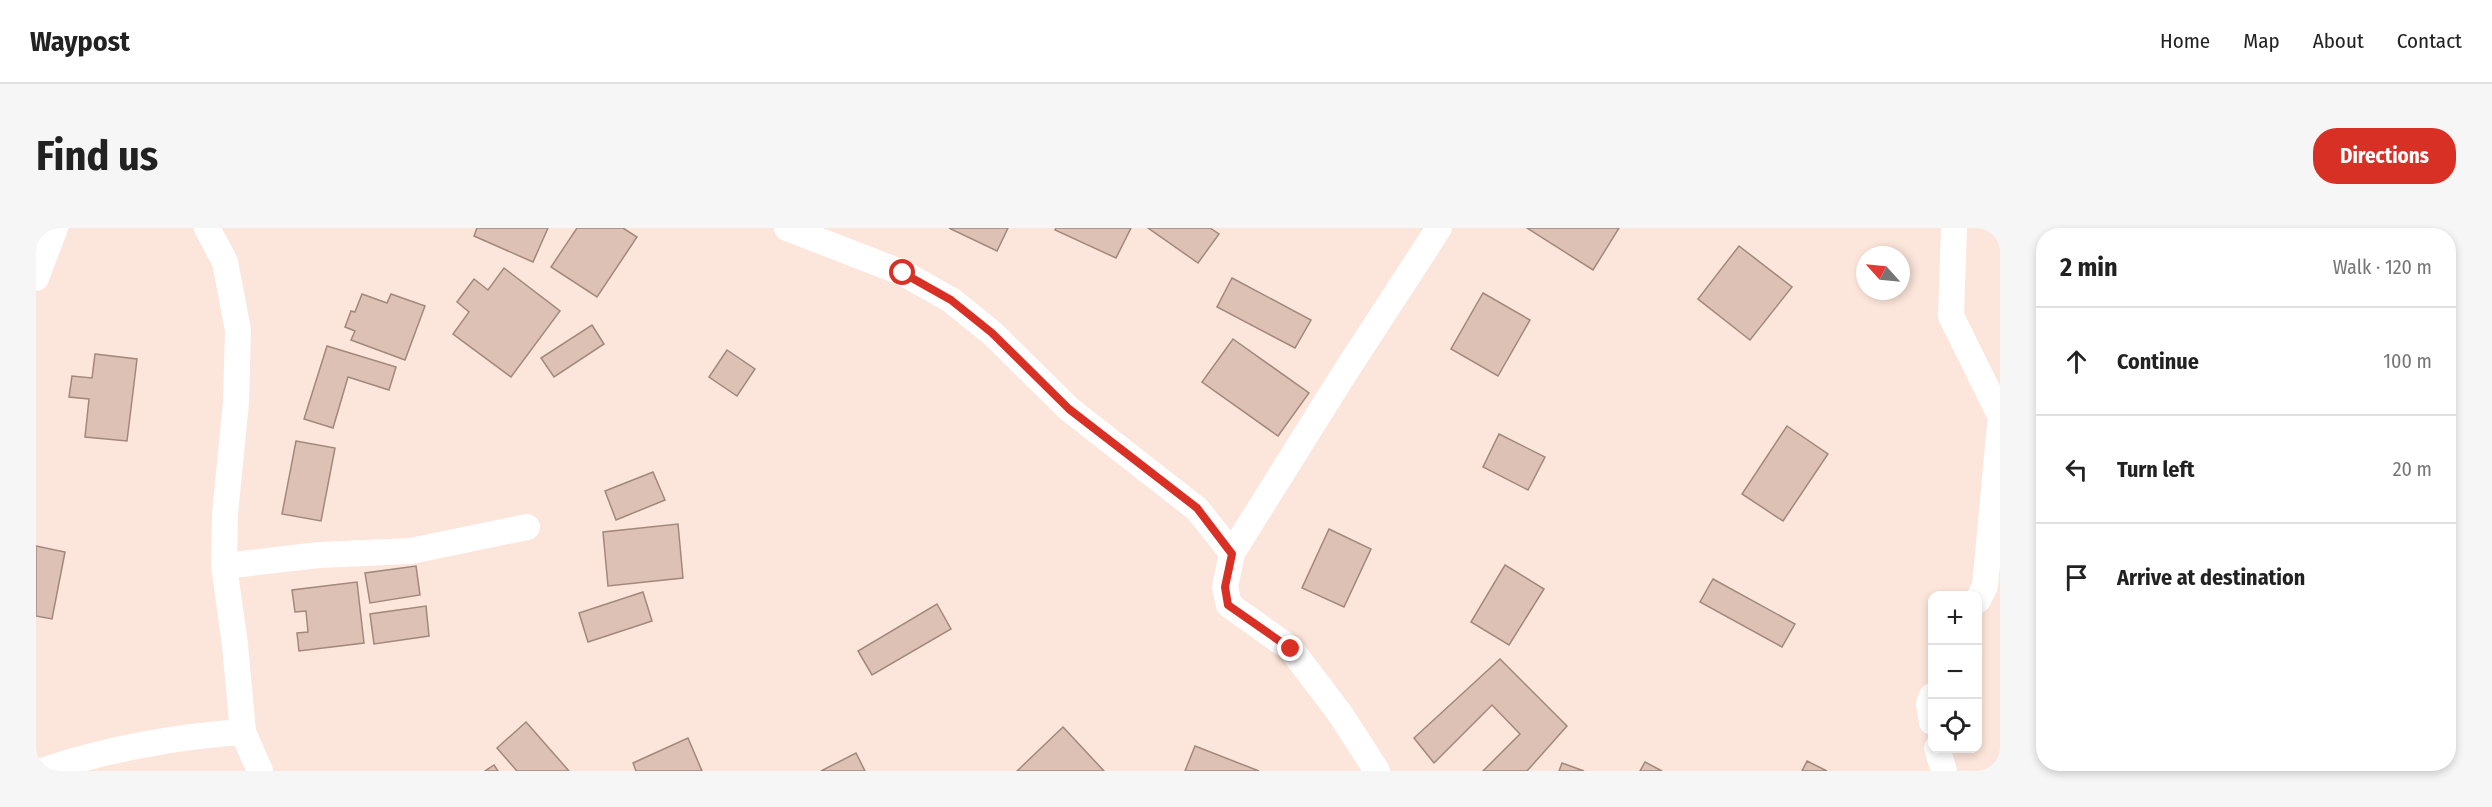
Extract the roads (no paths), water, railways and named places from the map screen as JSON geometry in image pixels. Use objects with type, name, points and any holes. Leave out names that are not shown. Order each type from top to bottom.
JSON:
[{"type":"street","points":[[36,278],[55,228]]},
{"type":"street","points":[[207,228],[225,262],[238,330],[236,402],[225,514],[224,566],[235,645],[243,732],[260,771]]},
{"type":"street","points":[[787,228],[903,273],[951,300],[992,333],[1069,409],[1197,508],[1232,554]]},
{"type":"street","points":[[1377,771],[1341,715],[1291,649],[1228,605],[1225,587],[1232,554],[1344,374],[1439,228]]},
{"type":"street","points":[[1954,228],[1951,316],[2000,415]]},
{"type":"street","points":[[1982,591],[1985,585],[2000,425]]},
{"type":"street","points":[[224,566],[319,555],[411,551],[527,527]]},
{"type":"street","points":[[42,771],[73,760],[206,734],[243,732]]},
{"type":"street","points":[[1939,753],[1944,771]]}]
